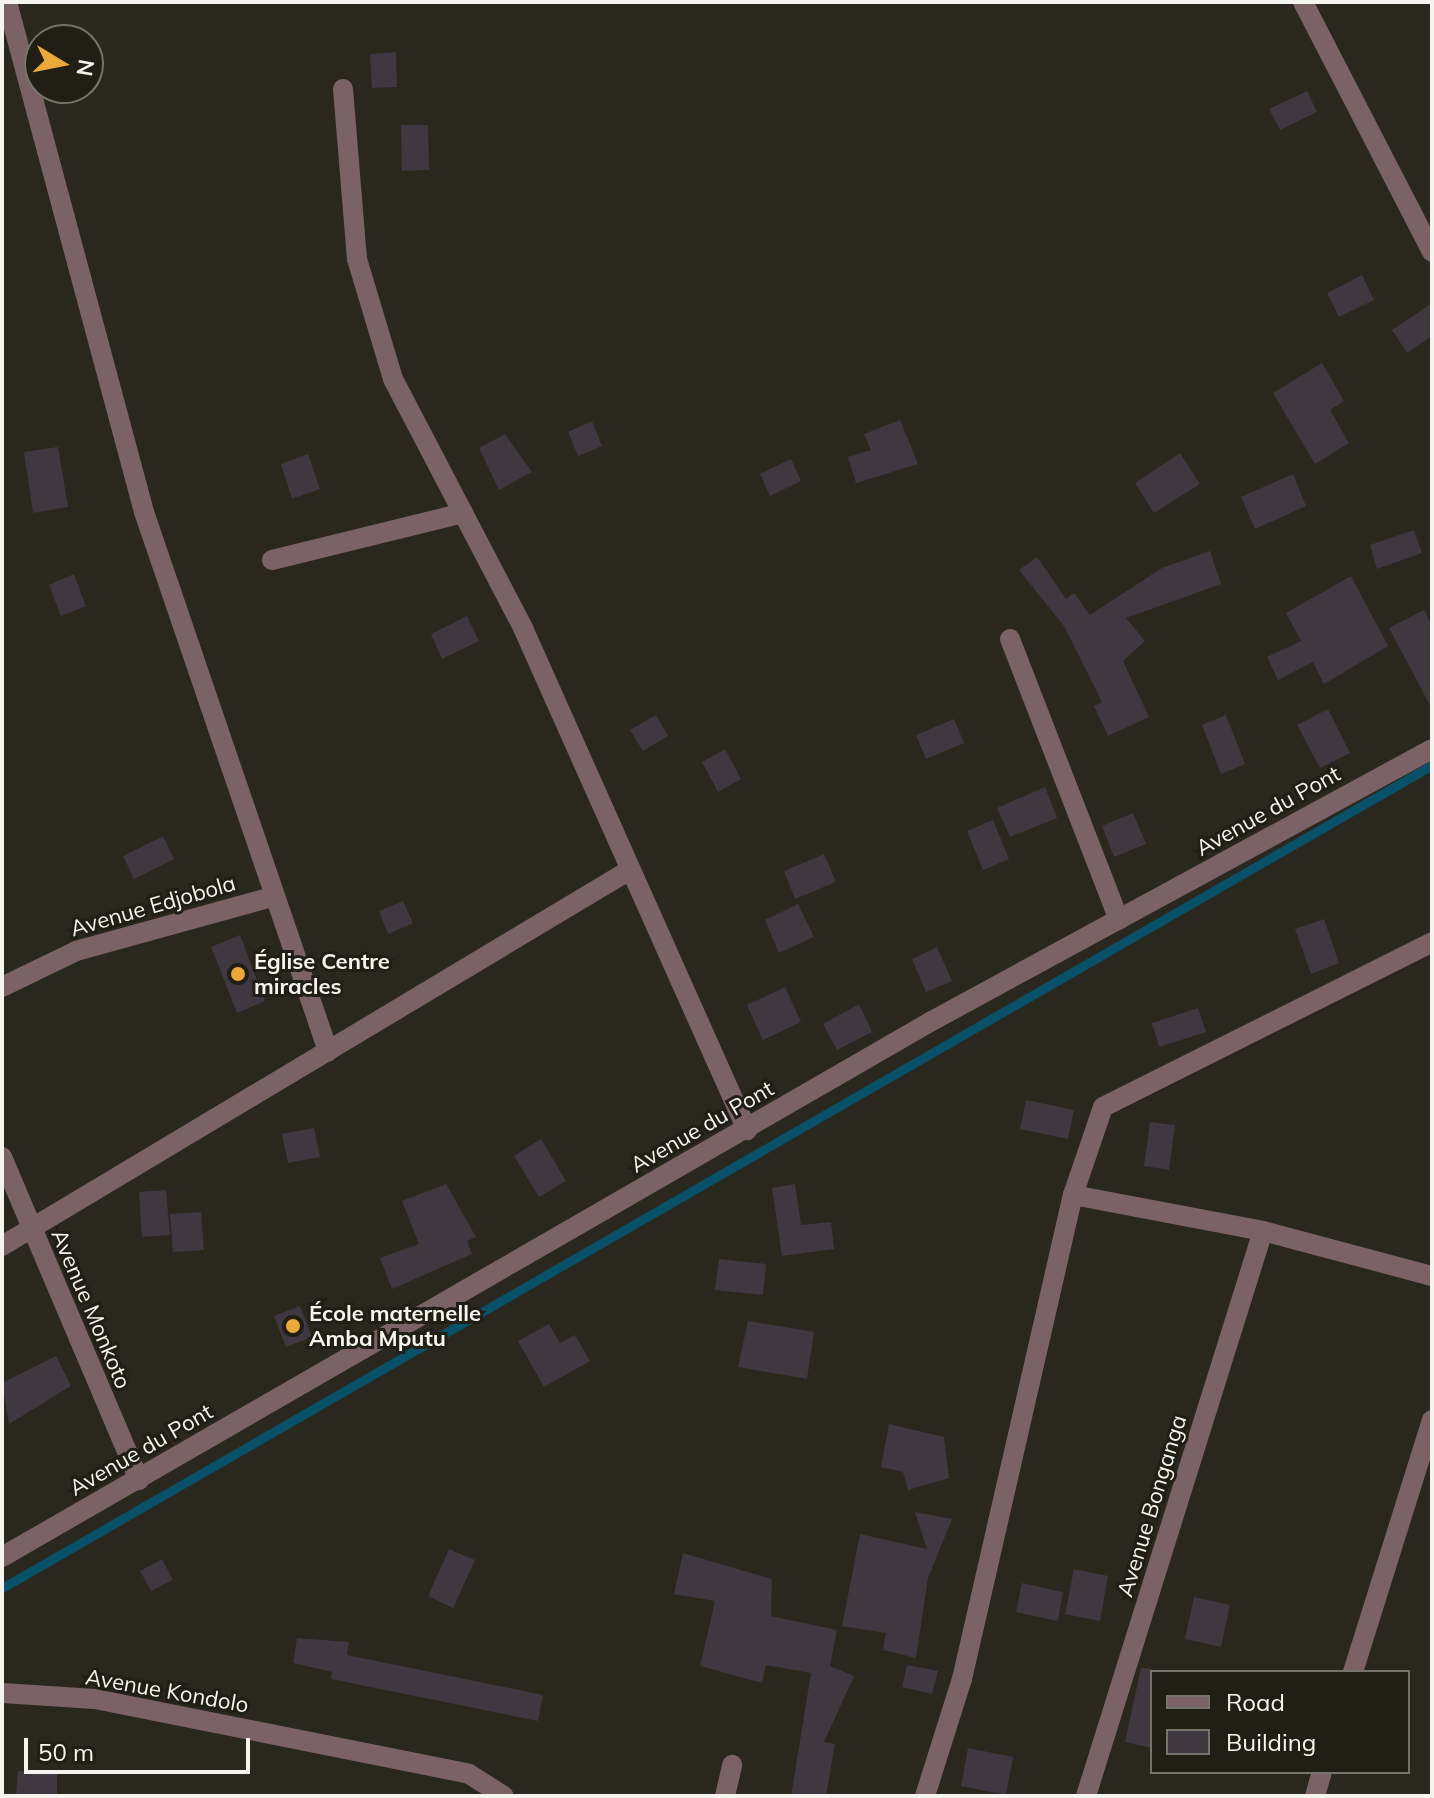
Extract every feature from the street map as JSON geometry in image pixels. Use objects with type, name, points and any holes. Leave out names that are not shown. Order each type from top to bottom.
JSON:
[{"type":"street","points":[[7,2],[144,512],[328,1051]]},
{"type":"street","points":[[1303,2],[1432,252]]},
{"type":"street","points":[[343,89],[357,259],[393,379],[523,628],[628,871],[747,1130]]},
{"type":"street","points":[[272,560],[463,513]]},
{"type":"street","points":[[1010,639],[1119,920]]},
{"type":"street","name":"Avenue du Pont","points":[[2,1557],[747,1130],[1119,920],[1432,749]]},
{"type":"street","points":[[2,1246],[628,871]]},
{"type":"street","name":"Avenue Edjobola","points":[[2,987],[76,951],[275,896]]},
{"type":"street","points":[[925,1796],[962,1679],[1073,1195],[1103,1107],[1432,942]]},
{"type":"street","name":"Avenue Monkoto","points":[[2,1157],[30,1230],[139,1480]]},
{"type":"street","points":[[1073,1195],[1263,1231],[1432,1276]]},
{"type":"street","name":"Avenue Bonganga","points":[[1086,1796],[1263,1231]]},
{"type":"street","points":[[1354,1670],[1432,1420]]},
{"type":"street","name":"Avenue Kondolo","points":[[2,1693],[95,1699],[453,1771],[504,1796]]},
{"type":"street","points":[[725,1796],[732,1765]]},
{"type":"street","points":[[1315,1796],[1321,1774]]},
{"type":"building","points":[[396,52],[397,87],[372,88],[370,54]]},
{"type":"building","points":[[1307,91],[1317,112],[1280,130],[1269,109]]},
{"type":"building","points":[[401,125],[428,125],[429,170],[402,171]]},
{"type":"building","points":[[1362,275],[1374,300],[1339,317],[1327,293]]},
{"type":"building","points":[[1432,303],[1432,336],[1407,353],[1392,330]]},
{"type":"building","points":[[1322,363],[1344,401],[1330,410],[1349,443],[1315,464],[1273,393]]},
{"type":"building","points":[[900,420],[918,464],[856,483],[848,457],[871,450],[864,434]]},
{"type":"building","points":[[592,421],[602,446],[578,456],[568,432]]},
{"type":"building","points":[[505,434],[532,472],[499,490],[479,448]]},
{"type":"building","points":[[58,447],[68,507],[33,513],[24,452]]},
{"type":"building","points":[[1180,453],[1200,484],[1154,513],[1135,483]]},
{"type":"building","points":[[308,454],[320,489],[292,499],[281,464]]},
{"type":"building","points":[[791,459],[801,481],[770,496],[760,474]]},
{"type":"building","points":[[1293,474],[1306,506],[1255,529],[1241,497]]},
{"type":"building","points":[[1414,530],[1422,553],[1377,569],[1370,545]]},
{"type":"building","points":[[1210,551],[1221,584],[1126,618],[1145,641],[1123,661],[1149,717],[1108,736],[1094,706],[1102,702],[1064,626],[1019,570],[1037,557],[1066,599],[1074,593],[1090,615],[1162,568]]},
{"type":"building","points":[[74,574],[86,606],[61,616],[49,585]]},
{"type":"building","points":[[1351,576],[1388,646],[1324,684],[1313,662],[1278,680],[1267,657],[1301,641],[1286,613]]},
{"type":"building","points":[[1424,610],[1432,626],[1432,709],[1389,628]]},
{"type":"building","points":[[467,616],[479,641],[442,659],[431,634]]},
{"type":"building","points":[[1328,709],[1350,753],[1320,768],[1297,725]]},
{"type":"building","points":[[656,715],[668,736],[643,751],[630,730]]},
{"type":"building","points":[[1226,715],[1245,764],[1221,774],[1202,725]]},
{"type":"building","points":[[954,719],[964,743],[926,759],[916,735]]},
{"type":"building","points":[[725,749],[741,779],[718,792],[702,762]]},
{"type":"building","points":[[1045,787],[1057,818],[1010,837],[997,808]]},
{"type":"building","points":[[1133,813],[1146,844],[1114,857],[1102,826]]},
{"type":"building","points":[[993,820],[1009,859],[983,870],[967,831]]},
{"type":"building","points":[[163,836],[174,859],[134,879],[123,856]]},
{"type":"building","points":[[824,854],[836,882],[795,899],[784,871]]},
{"type":"building","points":[[403,901],[413,923],[388,934],[379,911]]},
{"type":"building","points":[[798,904],[814,937],[779,953],[765,920]]},
{"type":"building","points":[[1324,919],[1339,963],[1311,974],[1295,929]]},
{"type":"building","name":"Église Centre miracles","points":[[240,935],[265,1001],[237,1013],[211,947]]},
{"type":"building","points":[[937,947],[952,981],[926,992],[912,959]]},
{"type":"building","points":[[785,987],[801,1022],[763,1040],[747,1005]]},
{"type":"building","points":[[859,1004],[872,1032],[837,1050],[823,1024]]},
{"type":"building","points":[[1198,1008],[1206,1032],[1159,1047],[1152,1023]]},
{"type":"building","points":[[1026,1100],[1074,1110],[1068,1139],[1020,1129]]},
{"type":"building","points":[[1150,1122],[1175,1125],[1169,1170],[1144,1166]]},
{"type":"building","points":[[314,1128],[320,1157],[288,1163],[282,1134]]},
{"type":"building","points":[[541,1139],[566,1181],[539,1197],[514,1156]]},
{"type":"building","points":[[446,1184],[476,1237],[467,1241],[472,1254],[392,1289],[380,1258],[419,1244],[402,1201]]},
{"type":"building","points":[[795,1184],[801,1225],[831,1222],[834,1249],[782,1256],[772,1188]]},
{"type":"building","points":[[166,1190],[170,1235],[142,1237],[139,1192]]},
{"type":"building","points":[[201,1212],[204,1250],[173,1252],[170,1214]]},
{"type":"building","points":[[719,1259],[766,1264],[763,1295],[715,1290]]},
{"type":"building","name":"École maternelle Amba Mputu","points":[[300,1306],[312,1337],[286,1347],[274,1316]]},
{"type":"building","points":[[748,1321],[814,1332],[807,1379],[738,1367]]},
{"type":"building","points":[[549,1324],[560,1343],[575,1335],[590,1361],[544,1387],[518,1341]]},
{"type":"building","points":[[56,1356],[71,1386],[9,1424],[2,1383]]},
{"type":"building","points":[[889,1424],[944,1437],[949,1478],[908,1490],[903,1472],[881,1467]]},
{"type":"building","points":[[915,1512],[952,1519],[928,1578],[916,1658],[883,1650],[886,1633],[842,1626],[860,1534],[927,1549]]},
{"type":"building","points":[[449,1549],[475,1560],[453,1608],[428,1596]]},
{"type":"building","points":[[683,1553],[772,1579],[771,1616],[837,1630],[830,1666],[854,1676],[824,1742],[835,1744],[826,1796],[791,1796],[811,1673],[766,1665],[762,1683],[700,1666],[715,1601],[674,1594]]},
{"type":"building","points":[[162,1559],[173,1580],[151,1591],[140,1571]]},
{"type":"building","points":[[1074,1569],[1108,1576],[1100,1621],[1065,1614]]},
{"type":"building","points":[[1022,1583],[1063,1592],[1058,1621],[1016,1612]]},
{"type":"building","points":[[1194,1597],[1230,1605],[1221,1647],[1185,1639]]},
{"type":"building","points":[[297,1638],[349,1642],[347,1655],[543,1695],[538,1721],[331,1679],[332,1672],[293,1663]]},
{"type":"building","points":[[907,1665],[938,1671],[932,1694],[902,1687]]},
{"type":"building","points":[[1141,1668],[1152,1669],[1150,1748],[1125,1742]]},
{"type":"building","points":[[968,1748],[1013,1757],[1006,1795],[961,1786]]},
{"type":"building","points":[[18,1771],[57,1773],[57,1796],[16,1796]]},
{"type":"waterway","points":[[2,1588],[1432,765]]},
{"type":"place","name":"Église Centre miracles","points":[[238,974]]},
{"type":"place","name":"École maternelle Amba Mputu","points":[[293,1326]]}]
